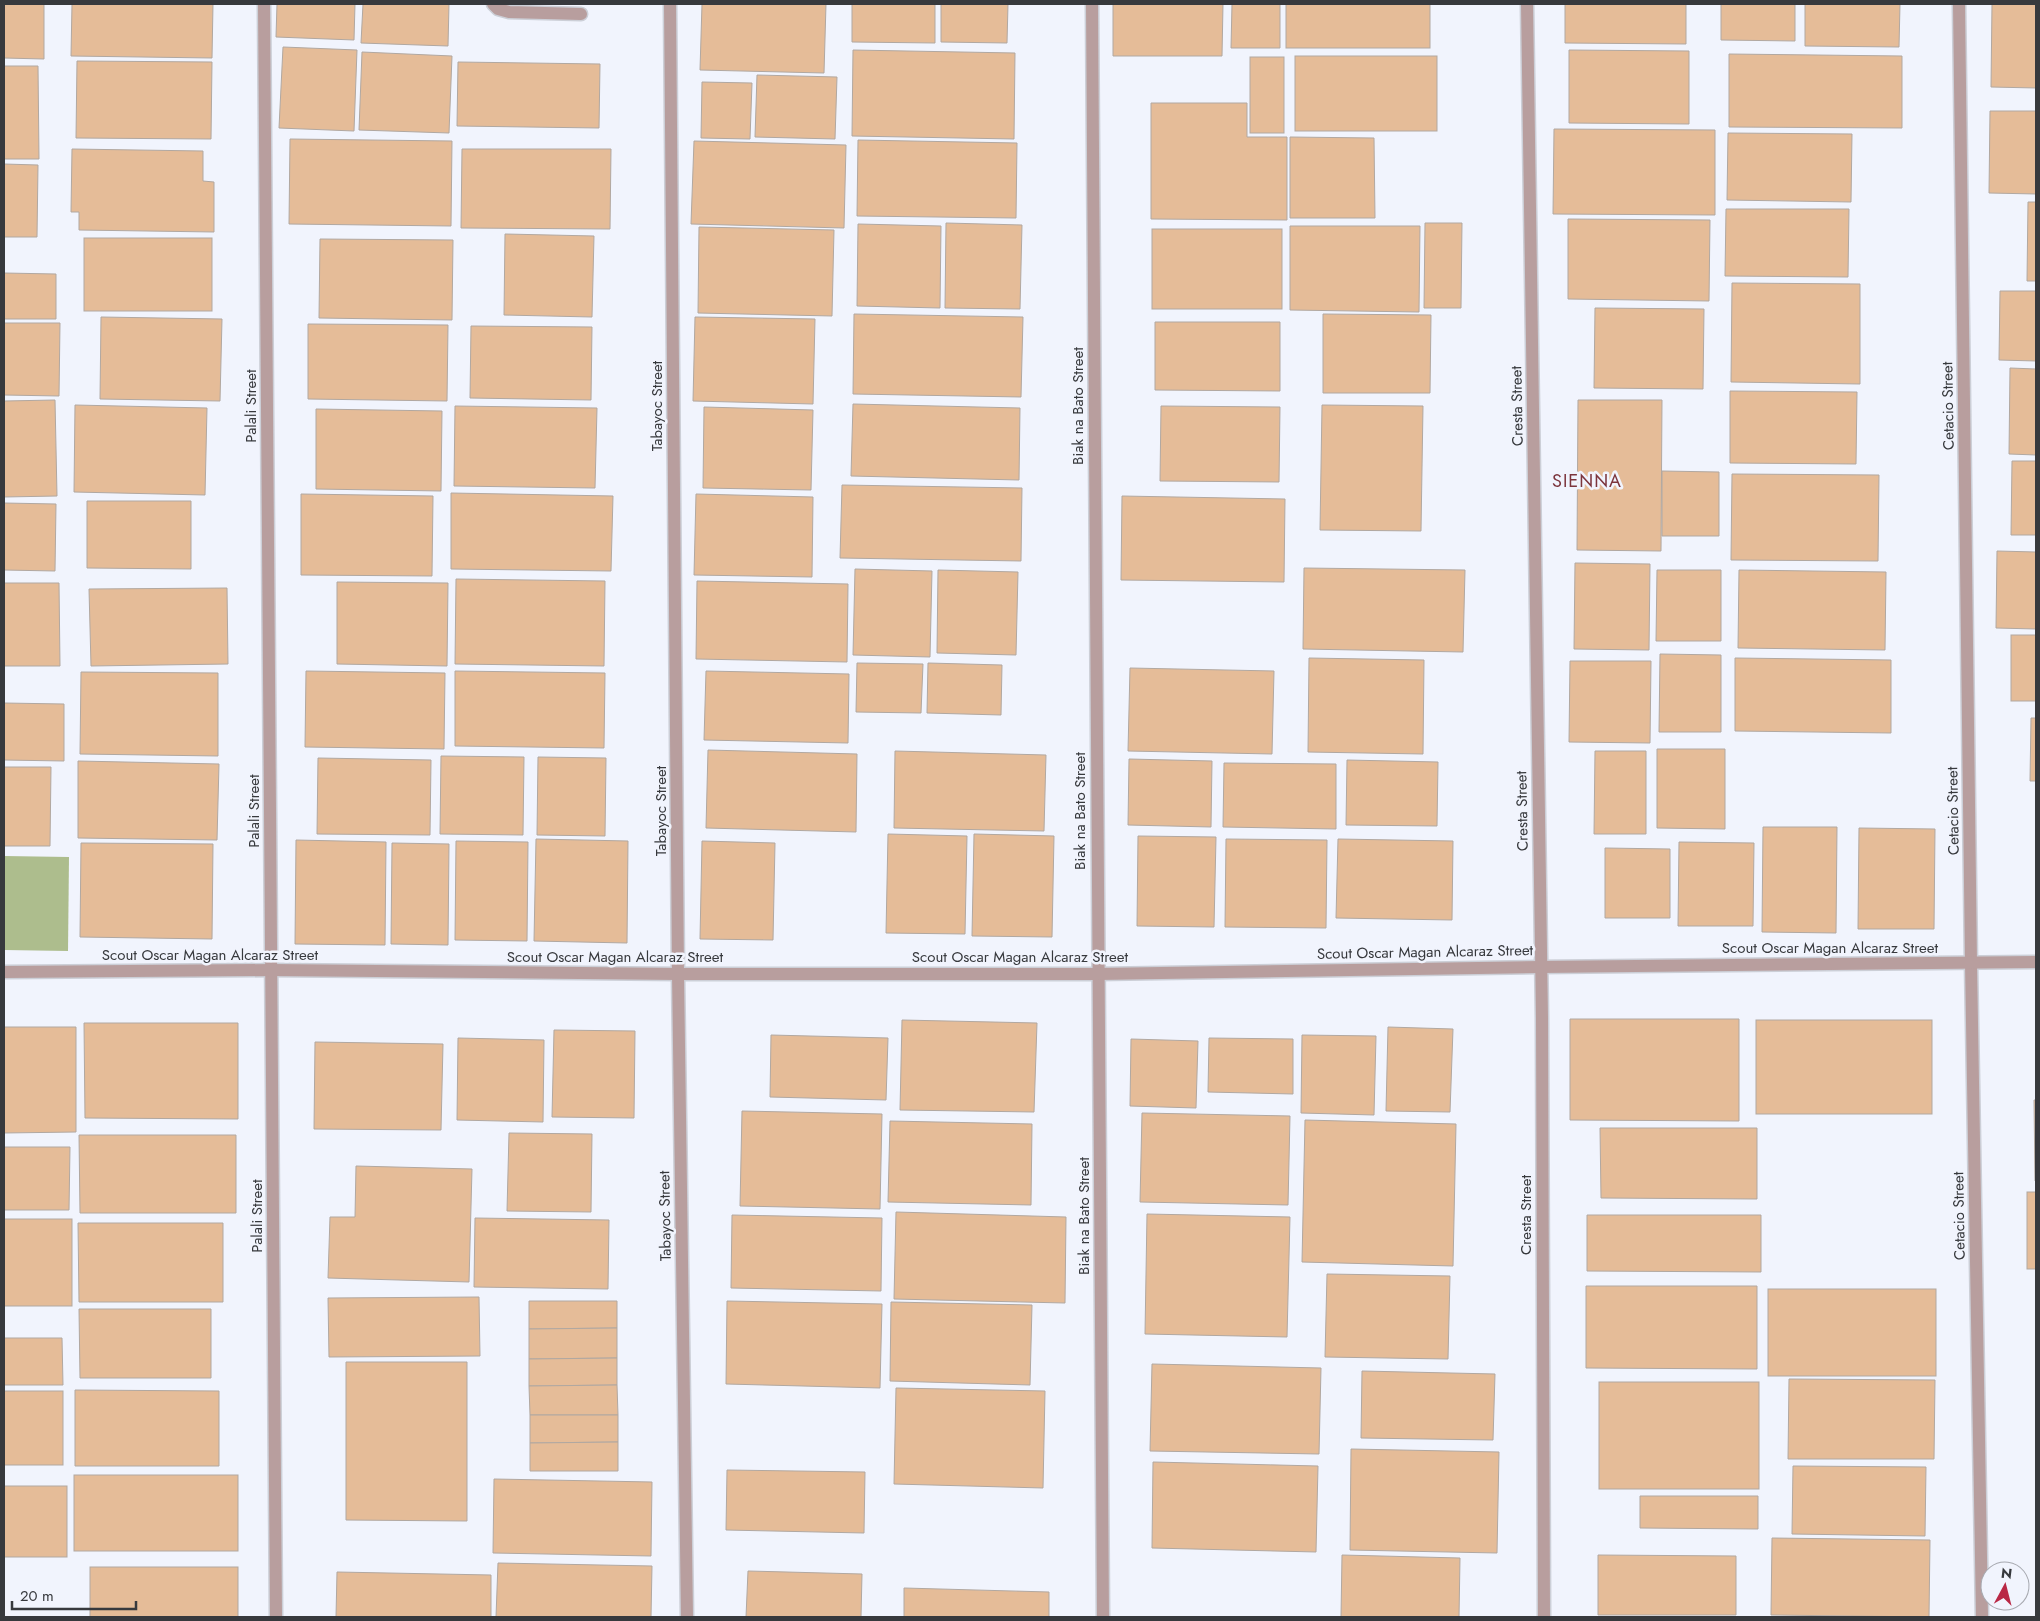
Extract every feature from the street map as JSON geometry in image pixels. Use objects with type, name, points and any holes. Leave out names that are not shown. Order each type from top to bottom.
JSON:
[{"type":"street","name":"Palali Street","points":[[264,4],[276,1617]]},
{"type":"street","points":[[493,4],[498,9],[509,12],[581,14]]},
{"type":"street","name":"Tabayoc Street","points":[[670,4],[678,974],[687,1617]]},
{"type":"street","name":"Biak na Bato Street","points":[[1092,4],[1103,1617]]},
{"type":"street","name":"Cresta Street","points":[[1527,4],[1542,1038],[1544,1617]]},
{"type":"street","name":"Cetacio Street","points":[[1959,4],[1971,963],[1982,1617]]},
{"type":"street","name":"Scout Oscar Magan Alcaraz Street","points":[[4,972],[271,970],[678,974],[1098,974],[2036,962]]},
{"type":"green space","points":[[4,856],[69,857],[68,951],[4,950]]},
{"type":"building","points":[[4,4],[44,4],[44,59],[4,58]]},
{"type":"building","points":[[72,4],[213,4],[212,58],[71,56]]},
{"type":"building","points":[[277,4],[355,4],[354,40],[276,37]]},
{"type":"building","points":[[363,4],[449,4],[448,46],[361,43]]},
{"type":"building","points":[[702,4],[826,4],[824,73],[700,70]]},
{"type":"building","points":[[852,4],[935,4],[935,43],[852,42]]},
{"type":"building","points":[[941,4],[1008,4],[1007,43],[941,42]]},
{"type":"building","points":[[1113,4],[1223,4],[1222,56],[1113,56]]},
{"type":"building","points":[[1232,4],[1280,4],[1280,48],[1231,48]]},
{"type":"building","points":[[1286,4],[1430,4],[1430,48],[1286,48]]},
{"type":"building","points":[[1565,4],[1686,4],[1686,44],[1565,43]]},
{"type":"building","points":[[1721,4],[1795,4],[1795,41],[1721,40]]},
{"type":"building","points":[[1805,4],[1900,4],[1899,47],[1805,46]]},
{"type":"building","points":[[1992,4],[2036,4],[2036,88],[1991,87]]},
{"type":"building","points":[[283,47],[357,50],[354,131],[279,128]]},
{"type":"building","points":[[853,50],[1015,53],[1014,139],[852,136]]},
{"type":"building","points":[[1569,50],[1689,51],[1689,124],[1569,123]]},
{"type":"building","points":[[362,52],[452,56],[449,133],[359,130]]},
{"type":"building","points":[[1729,54],[1902,56],[1902,128],[1729,127]]},
{"type":"building","points":[[1295,56],[1437,56],[1437,131],[1295,131]]},
{"type":"building","points":[[1250,57],[1284,57],[1284,133],[1250,133]]},
{"type":"building","points":[[77,61],[212,62],[211,139],[76,138]]},
{"type":"building","points":[[458,62],[600,64],[599,128],[457,126]]},
{"type":"building","points":[[4,66],[38,66],[39,159],[4,159]]},
{"type":"building","points":[[757,75],[837,77],[835,139],[755,137]]},
{"type":"building","points":[[702,82],[752,83],[750,139],[701,138]]},
{"type":"building","points":[[1151,103],[1247,103],[1247,137],[1287,137],[1287,220],[1151,219]]},
{"type":"building","points":[[1990,111],[2036,111],[2036,194],[1989,193]]},
{"type":"building","points":[[1554,129],[1715,130],[1715,215],[1553,214]]},
{"type":"building","points":[[1728,133],[1852,134],[1851,202],[1727,200]]},
{"type":"building","points":[[1290,137],[1374,138],[1375,218],[1290,218]]},
{"type":"building","points":[[290,139],[452,141],[451,226],[289,224]]},
{"type":"building","points":[[858,140],[1017,143],[1016,218],[857,216]]},
{"type":"building","points":[[694,141],[846,145],[844,228],[691,224]]},
{"type":"building","points":[[72,149],[203,151],[203,181],[214,182],[214,232],[79,230],[79,212],[71,212]]},
{"type":"building","points":[[462,149],[611,149],[610,229],[461,228]]},
{"type":"building","points":[[4,164],[38,165],[37,237],[4,237]]},
{"type":"building","points":[[2028,202],[2036,202],[2036,281],[2027,281]]},
{"type":"building","points":[[1726,209],[1849,209],[1848,277],[1725,276]]},
{"type":"building","points":[[1568,219],[1710,220],[1709,301],[1568,299]]},
{"type":"building","points":[[946,223],[1022,225],[1020,309],[945,308]]},
{"type":"building","points":[[1425,223],[1462,223],[1461,308],[1424,308]]},
{"type":"building","points":[[858,224],[941,226],[940,308],[857,306]]},
{"type":"building","points":[[1290,226],[1420,226],[1419,312],[1290,310]]},
{"type":"building","points":[[699,227],[834,230],[832,316],[698,313]]},
{"type":"building","points":[[1152,229],[1282,229],[1282,309],[1152,309]]},
{"type":"building","points":[[505,234],[594,236],[592,317],[504,315]]},
{"type":"building","points":[[84,238],[212,238],[212,311],[84,311]]},
{"type":"building","points":[[320,239],[453,240],[452,320],[319,318]]},
{"type":"building","points":[[4,273],[56,274],[56,319],[4,319]]},
{"type":"building","points":[[1732,283],[1860,284],[1860,384],[1731,382]]},
{"type":"building","points":[[2000,291],[2036,291],[2036,361],[1999,360]]},
{"type":"building","points":[[1595,308],[1704,309],[1703,389],[1594,388]]},
{"type":"building","points":[[854,314],[1023,317],[1021,397],[853,394]]},
{"type":"building","points":[[1323,314],[1431,315],[1430,393],[1323,393]]},
{"type":"building","points":[[101,317],[222,319],[220,401],[100,399]]},
{"type":"building","points":[[695,317],[815,319],[813,404],[693,401]]},
{"type":"building","points":[[1155,322],[1280,322],[1280,391],[1155,390]]},
{"type":"building","points":[[4,323],[60,323],[59,396],[4,395]]},
{"type":"building","points":[[308,324],[448,325],[447,401],[308,399]]},
{"type":"building","points":[[471,326],[592,327],[591,400],[470,398]]},
{"type":"building","points":[[2010,368],[2036,369],[2036,455],[2009,454]]},
{"type":"building","points":[[1730,391],[1857,392],[1856,464],[1730,463]]},
{"type":"building","points":[[55,400],[57,496],[4,497],[4,401]]},
{"type":"building","points":[[1578,400],[1662,400],[1661,551],[1577,550]]},
{"type":"building","points":[[853,404],[1020,408],[1019,480],[851,476]]},
{"type":"building","points":[[75,405],[207,408],[205,495],[74,492]]},
{"type":"building","points":[[1322,405],[1423,406],[1421,531],[1320,530]]},
{"type":"building","points":[[455,406],[597,408],[595,488],[454,486]]},
{"type":"building","points":[[1161,406],[1280,407],[1279,482],[1160,481]]},
{"type":"building","points":[[704,407],[813,410],[811,490],[703,488]]},
{"type":"building","points":[[316,409],[442,411],[441,491],[316,489]]},
{"type":"building","points":[[2012,461],[2036,461],[2036,535],[2011,535]]},
{"type":"building","points":[[1662,471],[1719,472],[1719,536],[1662,536]]},
{"type":"building","points":[[1732,474],[1879,475],[1878,561],[1731,560]]},
{"type":"building","points":[[842,485],[1022,488],[1021,561],[840,558]]},
{"type":"building","points":[[451,493],[613,496],[611,571],[451,569]]},
{"type":"building","points":[[301,494],[433,496],[432,576],[301,575]]},
{"type":"building","points":[[696,494],[813,497],[812,577],[694,575]]},
{"type":"building","points":[[1122,496],[1285,499],[1284,582],[1121,580]]},
{"type":"building","points":[[87,501],[191,501],[191,569],[87,568]]},
{"type":"building","points":[[4,503],[56,504],[55,571],[4,570]]},
{"type":"building","points":[[1997,551],[2036,552],[2036,629],[1996,628]]},
{"type":"building","points":[[1575,563],[1650,564],[1649,650],[1574,649]]},
{"type":"building","points":[[1304,568],[1465,570],[1463,652],[1303,649]]},
{"type":"building","points":[[855,569],[932,571],[930,657],[853,655]]},
{"type":"building","points":[[938,570],[1018,572],[1016,655],[937,653]]},
{"type":"building","points":[[1657,570],[1721,570],[1721,641],[1656,641]]},
{"type":"building","points":[[1739,570],[1886,572],[1885,650],[1738,648]]},
{"type":"building","points":[[456,579],[605,581],[604,666],[455,664]]},
{"type":"building","points":[[697,581],[848,584],[847,662],[696,659]]},
{"type":"building","points":[[337,582],[448,583],[447,666],[337,664]]},
{"type":"building","points":[[4,583],[59,583],[60,666],[4,666]]},
{"type":"building","points":[[227,588],[228,664],[91,666],[89,589]]},
{"type":"building","points":[[2011,635],[2036,635],[2036,701],[2011,701]]},
{"type":"building","points":[[1660,654],[1721,655],[1721,732],[1659,732]]},
{"type":"building","points":[[1309,658],[1424,660],[1423,754],[1308,752]]},
{"type":"building","points":[[1735,658],[1891,660],[1891,733],[1735,731]]},
{"type":"building","points":[[1570,661],[1651,661],[1650,743],[1569,742]]},
{"type":"building","points":[[857,663],[923,664],[921,713],[856,712]]},
{"type":"building","points":[[928,663],[1002,665],[1001,715],[927,713]]},
{"type":"building","points":[[1130,668],[1274,671],[1272,754],[1128,751]]},
{"type":"building","points":[[306,671],[445,673],[444,749],[305,747]]},
{"type":"building","points":[[455,671],[605,673],[604,748],[455,746]]},
{"type":"building","points":[[706,671],[849,674],[848,743],[704,740]]},
{"type":"building","points":[[81,672],[218,673],[218,756],[80,754]]},
{"type":"building","points":[[4,703],[64,704],[64,761],[4,760]]},
{"type":"building","points":[[2031,718],[2036,718],[2036,781],[2030,781]]},
{"type":"building","points":[[1657,749],[1725,749],[1725,829],[1657,828]]},
{"type":"building","points":[[708,750],[857,754],[856,832],[706,828]]},
{"type":"building","points":[[895,751],[1046,755],[1044,831],[894,828]]},
{"type":"building","points":[[1595,751],[1646,751],[1646,834],[1594,834]]},
{"type":"building","points":[[441,756],[524,757],[523,835],[440,834]]},
{"type":"building","points":[[538,757],[606,758],[605,836],[537,835]]},
{"type":"building","points":[[318,758],[431,760],[430,835],[317,834]]},
{"type":"building","points":[[1129,759],[1212,761],[1211,827],[1128,825]]},
{"type":"building","points":[[1347,760],[1438,762],[1437,826],[1346,825]]},
{"type":"building","points":[[78,761],[219,764],[217,840],[78,838]]},
{"type":"building","points":[[1224,763],[1336,764],[1336,829],[1223,827]]},
{"type":"building","points":[[4,767],[51,767],[50,846],[4,846]]},
{"type":"building","points":[[1763,827],[1837,827],[1836,933],[1762,932]]},
{"type":"building","points":[[1859,828],[1935,829],[1934,929],[1858,929]]},
{"type":"building","points":[[888,834],[967,836],[965,934],[886,933]]},
{"type":"building","points":[[974,834],[1054,836],[1052,937],[972,936]]},
{"type":"building","points":[[1138,836],[1216,837],[1214,927],[1137,926]]},
{"type":"building","points":[[536,839],[628,841],[627,943],[534,941]]},
{"type":"building","points":[[1226,839],[1327,840],[1326,928],[1225,927]]},
{"type":"building","points":[[1338,839],[1453,841],[1452,920],[1336,918]]},
{"type":"building","points":[[296,840],[386,842],[385,945],[295,944]]},
{"type":"building","points":[[456,841],[528,842],[527,941],[455,940]]},
{"type":"building","points":[[702,841],[775,843],[773,940],[700,939]]},
{"type":"building","points":[[1679,842],[1754,843],[1753,926],[1678,926]]},
{"type":"building","points":[[81,843],[213,844],[212,939],[80,937]]},
{"type":"building","points":[[392,843],[449,844],[448,945],[391,944]]},
{"type":"building","points":[[1605,848],[1670,849],[1670,918],[1605,918]]},
{"type":"building","points":[[1570,1019],[1739,1019],[1739,1121],[1570,1120]]},
{"type":"building","points":[[902,1020],[1037,1023],[1034,1112],[900,1110]]},
{"type":"building","points":[[1756,1020],[1932,1020],[1932,1114],[1756,1114]]},
{"type":"building","points":[[84,1023],[238,1023],[238,1119],[85,1118]]},
{"type":"building","points":[[4,1027],[76,1027],[76,1132],[4,1133]]},
{"type":"building","points":[[1388,1027],[1453,1029],[1450,1112],[1386,1111]]},
{"type":"building","points":[[554,1030],[635,1031],[634,1118],[552,1117]]},
{"type":"building","points":[[771,1035],[888,1038],[886,1100],[770,1097]]},
{"type":"building","points":[[1302,1035],[1376,1036],[1374,1115],[1301,1113]]},
{"type":"building","points":[[458,1038],[544,1040],[543,1122],[457,1120]]},
{"type":"building","points":[[1209,1038],[1293,1039],[1293,1094],[1208,1092]]},
{"type":"building","points":[[1131,1039],[1198,1041],[1196,1108],[1130,1106]]},
{"type":"building","points":[[315,1042],[443,1044],[441,1130],[314,1129]]},
{"type":"building","points":[[2034,1100],[2036,1100],[2036,1181],[2035,1181]]},
{"type":"building","points":[[742,1111],[882,1114],[880,1209],[740,1206]]},
{"type":"building","points":[[1142,1113],[1290,1116],[1288,1205],[1140,1202]]},
{"type":"building","points":[[1305,1120],[1456,1124],[1453,1266],[1302,1262]]},
{"type":"building","points":[[890,1121],[1032,1124],[1031,1205],[888,1202]]},
{"type":"building","points":[[1600,1128],[1757,1128],[1757,1199],[1601,1198]]},
{"type":"building","points":[[509,1133],[592,1134],[591,1212],[507,1211]]},
{"type":"building","points":[[79,1135],[236,1135],[236,1213],[80,1213]]},
{"type":"building","points":[[4,1147],[70,1147],[69,1210],[4,1210]]},
{"type":"building","points":[[356,1166],[472,1169],[469,1282],[328,1278],[330,1217],[355,1217]]},
{"type":"building","points":[[2027,1192],[2036,1192],[2036,1269],[2027,1269]]},
{"type":"building","points":[[896,1212],[1066,1217],[1065,1303],[894,1299]]},
{"type":"building","points":[[1147,1214],[1290,1217],[1287,1337],[1145,1334]]},
{"type":"building","points":[[732,1215],[882,1218],[881,1291],[731,1288]]},
{"type":"building","points":[[1587,1215],[1761,1215],[1761,1272],[1587,1271]]},
{"type":"building","points":[[475,1218],[609,1220],[608,1289],[474,1287]]},
{"type":"building","points":[[4,1219],[72,1219],[72,1306],[4,1306]]},
{"type":"building","points":[[78,1223],[223,1223],[223,1302],[79,1302]]},
{"type":"building","points":[[1327,1274],[1450,1276],[1448,1359],[1325,1357]]},
{"type":"building","points":[[1586,1286],[1757,1286],[1757,1369],[1586,1368]]},
{"type":"building","points":[[1768,1289],[1936,1289],[1936,1376],[1768,1376]]},
{"type":"building","points":[[479,1297],[480,1356],[329,1357],[328,1298]]},
{"type":"building","points":[[529,1301],[617,1301],[617,1328],[529,1329]]},
{"type":"building","points":[[727,1301],[882,1304],[880,1388],[726,1384]]},
{"type":"building","points":[[891,1302],[1032,1305],[1030,1385],[890,1381]]},
{"type":"building","points":[[79,1309],[211,1309],[211,1378],[80,1378]]},
{"type":"building","points":[[617,1328],[617,1358],[529,1359],[529,1329]]},
{"type":"building","points":[[4,1338],[62,1338],[63,1385],[4,1385]]},
{"type":"building","points":[[617,1358],[617,1385],[529,1386],[529,1359]]},
{"type":"building","points":[[346,1362],[467,1362],[467,1521],[346,1520]]},
{"type":"building","points":[[1152,1364],[1321,1368],[1319,1454],[1150,1451]]},
{"type":"building","points":[[1362,1371],[1495,1374],[1493,1440],[1361,1438]]},
{"type":"building","points":[[1789,1379],[1935,1380],[1934,1459],[1788,1459]]},
{"type":"building","points":[[1599,1382],[1759,1382],[1759,1489],[1599,1489]]},
{"type":"building","points":[[617,1385],[618,1415],[530,1415],[529,1386]]},
{"type":"building","points":[[896,1388],[1045,1391],[1043,1488],[894,1484]]},
{"type":"building","points":[[75,1390],[219,1391],[219,1466],[75,1466]]},
{"type":"building","points":[[4,1391],[63,1391],[63,1465],[4,1465]]},
{"type":"building","points":[[530,1415],[618,1415],[618,1442],[530,1443]]},
{"type":"building","points":[[618,1442],[618,1471],[530,1471],[530,1443]]},
{"type":"building","points":[[1351,1449],[1499,1452],[1497,1553],[1350,1550]]},
{"type":"building","points":[[1153,1462],[1318,1466],[1316,1552],[1152,1548]]},
{"type":"building","points":[[1793,1466],[1926,1467],[1925,1536],[1792,1534]]},
{"type":"building","points":[[727,1470],[865,1472],[864,1533],[726,1530]]},
{"type":"building","points":[[74,1475],[238,1475],[238,1551],[74,1551]]},
{"type":"building","points":[[494,1479],[652,1482],[651,1556],[493,1553]]},
{"type":"building","points":[[4,1486],[67,1486],[67,1557],[4,1557]]},
{"type":"building","points":[[1640,1496],[1758,1496],[1758,1529],[1640,1528]]},
{"type":"building","points":[[1772,1538],[1930,1540],[1929,1617],[1771,1615]]},
{"type":"building","points":[[1342,1555],[1460,1558],[1459,1617],[1341,1617]]},
{"type":"building","points":[[1598,1555],[1736,1556],[1736,1615],[1598,1615]]},
{"type":"building","points":[[498,1563],[652,1566],[651,1617],[496,1617]]},
{"type":"building","points":[[90,1567],[238,1567],[238,1617],[90,1617]]},
{"type":"building","points":[[748,1571],[862,1574],[861,1617],[746,1617]]},
{"type":"building","points":[[337,1572],[491,1575],[491,1617],[336,1617]]},
{"type":"building","points":[[904,1588],[1049,1592],[1049,1617],[904,1617]]},
{"type":"district","name":"SIENNA","points":[[1587,481]]}]
